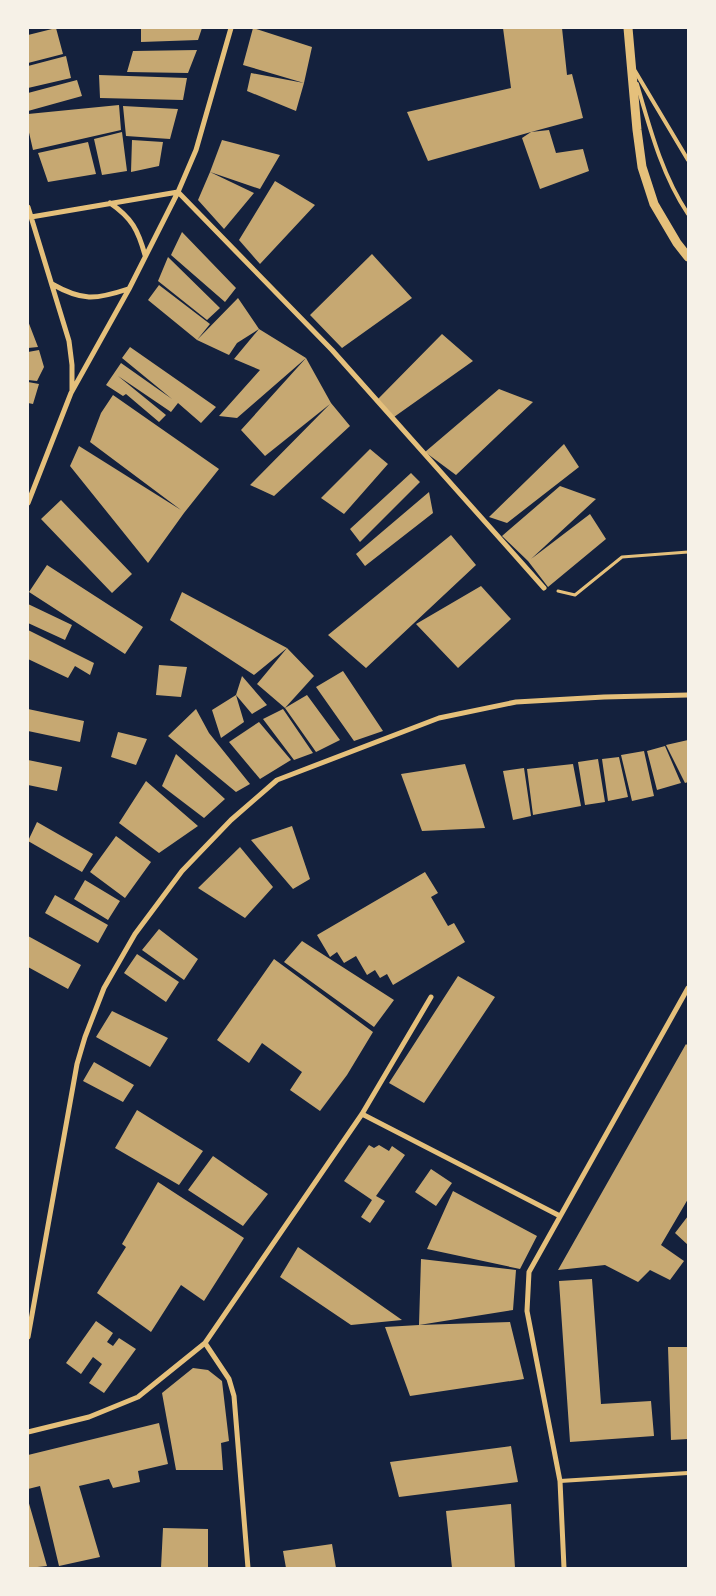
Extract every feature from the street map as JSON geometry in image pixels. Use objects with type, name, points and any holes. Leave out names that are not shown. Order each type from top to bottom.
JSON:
[{"type":"street","points":[[28,503],[72,393],[178,192],[196,150],[230,28]]},
{"type":"street","points":[[628,28],[642,167],[654,204],[677,243],[688,257]]},
{"type":"street","points":[[31,217],[178,192]]},
{"type":"street","points":[[178,192],[332,350],[544,588]]},
{"type":"street","points":[[110,203],[123,212],[133,224],[140,236],[145,255]]},
{"type":"street","points":[[28,207],[69,341],[72,365],[72,393]]},
{"type":"street","points":[[52,284],[70,294],[89,298],[109,296],[128,289]]},
{"type":"street","points":[[28,1337],[77,1064],[85,1037],[104,988],[135,934],[182,871],[231,820],[277,780],[439,718],[516,702],[688,695]]},
{"type":"street","points":[[564,1568],[560,1481],[527,1311],[529,1272],[688,988]]},
{"type":"street","points":[[28,1432],[89,1417],[138,1397],[205,1343],[362,1114],[431,997]]},
{"type":"street","points":[[362,1114],[560,1216]]},
{"type":"street","points":[[205,1343],[229,1379],[234,1396],[248,1568]]},
{"type":"lane","points":[[631,65],[688,160]]},
{"type":"lane","points":[[631,65],[656,148],[670,182],[688,214]]},
{"type":"lane","points":[[560,1481],[688,1472]]},
{"type":"path","points":[[544,588],[575,595],[622,557],[688,552]]},
{"type":"building","points":[[56,28],[63,54],[28,63],[28,35]]},
{"type":"building","points":[[141,28],[202,28],[198,40],[141,42]]},
{"type":"building","points":[[253,28],[312,47],[304,83],[243,65]]},
{"type":"building","points":[[503,28],[562,28],[567,75],[572,74],[583,118],[428,161],[407,112],[511,88]]},
{"type":"building","points":[[197,50],[188,73],[127,72],[133,51]]},
{"type":"building","points":[[66,56],[71,78],[28,88],[28,66]]},
{"type":"building","points":[[251,73],[304,83],[296,111],[247,91]]},
{"type":"building","points":[[99,75],[187,78],[183,100],[100,98]]},
{"type":"building","points":[[77,80],[82,96],[28,111],[28,93]]},
{"type":"building","points":[[119,105],[121,130],[33,150],[28,128],[28,114]]},
{"type":"building","points":[[123,106],[178,109],[170,139],[126,136]]},
{"type":"building","points":[[549,130],[556,153],[583,149],[589,171],[540,189],[522,138],[531,132]]},
{"type":"building","points":[[122,132],[127,171],[102,175],[94,139]]},
{"type":"building","points":[[132,140],[163,142],[159,166],[131,172]]},
{"type":"building","points":[[222,140],[280,155],[260,189],[210,172]]},
{"type":"building","points":[[88,142],[96,174],[48,182],[38,153]]},
{"type":"building","points":[[210,172],[254,193],[224,229],[198,200]]},
{"type":"building","points":[[275,181],[315,205],[260,264],[239,240]]},
{"type":"building","points":[[182,232],[236,288],[225,302],[171,255]]},
{"type":"building","points":[[372,254],[412,298],[342,348],[310,315]]},
{"type":"building","points":[[168,257],[220,308],[207,320],[158,281]]},
{"type":"building","points":[[159,285],[210,324],[197,340],[148,300]]},
{"type":"building","points":[[238,298],[259,329],[237,343],[229,355],[197,340]]},
{"type":"building","points":[[28,321],[38,347],[28,348]]},
{"type":"building","points":[[259,329],[306,358],[237,418],[219,416],[260,370],[234,359]]},
{"type":"building","points":[[442,334],[473,361],[394,417],[378,399]]},
{"type":"building","points":[[130,347],[216,407],[201,423],[178,403],[171,412],[118,376],[166,415],[159,422],[126,394],[123,396],[106,385],[121,363],[172,399],[122,358]]},
{"type":"building","points":[[39,350],[44,367],[37,381],[28,380],[28,352]]},
{"type":"building","points":[[306,358],[331,403],[350,426],[274,496],[250,485],[330,404],[265,456],[241,430]]},
{"type":"building","points":[[28,382],[39,384],[33,404],[28,403]]},
{"type":"building","points":[[499,389],[533,402],[456,475],[425,452]]},
{"type":"building","points":[[113,395],[219,469],[148,563],[70,466],[79,446],[181,510],[90,442],[101,413]]},
{"type":"building","points":[[564,444],[579,467],[507,523],[489,517]]},
{"type":"building","points":[[370,449],[388,464],[344,514],[321,498]]},
{"type":"building","points":[[411,473],[420,482],[360,542],[350,529]]},
{"type":"building","points":[[560,486],[596,499],[531,559],[590,514],[606,539],[548,587],[528,561],[502,536]]},
{"type":"building","points":[[429,492],[433,513],[365,566],[356,554]]},
{"type":"building","points":[[61,500],[132,574],[112,593],[41,519]]},
{"type":"building","points":[[451,535],[476,565],[366,668],[328,635]]},
{"type":"building","points":[[47,565],[143,627],[125,654],[29,592]]},
{"type":"building","points":[[481,586],[511,619],[458,668],[416,624]]},
{"type":"building","points":[[182,592],[287,648],[254,675],[170,620]]},
{"type":"building","points":[[28,604],[72,625],[65,640],[28,623]]},
{"type":"building","points":[[28,630],[94,663],[90,675],[75,666],[68,678],[28,659]]},
{"type":"building","points":[[287,648],[314,676],[285,708],[257,684]]},
{"type":"building","points":[[159,665],[187,667],[181,697],[156,695]]},
{"type":"building","points":[[343,671],[383,731],[354,741],[316,687]]},
{"type":"building","points":[[242,676],[267,705],[252,714],[236,695]]},
{"type":"building","points":[[236,695],[244,722],[221,738],[212,710]]},
{"type":"building","points":[[307,695],[340,740],[316,752],[285,708]]},
{"type":"building","points":[[28,709],[84,721],[80,742],[28,731]]},
{"type":"building","points":[[196,709],[209,733],[250,784],[236,792],[168,736]]},
{"type":"building","points":[[283,709],[313,753],[294,760],[263,719]]},
{"type":"building","points":[[259,722],[291,760],[260,779],[229,742]]},
{"type":"building","points":[[118,732],[147,739],[136,765],[111,757]]},
{"type":"building","points":[[688,740],[688,782],[685,783],[666,745]]},
{"type":"building","points":[[665,746],[681,783],[657,790],[647,751]]},
{"type":"building","points":[[644,751],[654,796],[632,801],[621,755]]},
{"type":"building","points":[[176,754],[225,799],[204,818],[162,786]]},
{"type":"building","points":[[619,757],[628,797],[608,801],[602,759]]},
{"type":"building","points":[[598,759],[605,802],[585,805],[578,762]]},
{"type":"building","points":[[28,760],[62,767],[57,791],[28,785]]},
{"type":"building","points":[[465,764],[485,828],[422,831],[401,774]]},
{"type":"building","points":[[573,764],[581,806],[533,815],[527,769]]},
{"type":"building","points":[[524,768],[531,816],[513,820],[503,771]]},
{"type":"building","points":[[146,781],[198,826],[159,853],[119,823]]},
{"type":"building","points":[[37,822],[93,854],[82,872],[28,841]]},
{"type":"building","points":[[292,826],[310,879],[293,889],[251,840]]},
{"type":"building","points":[[116,836],[151,862],[125,898],[90,872]]},
{"type":"building","points":[[240,847],[273,887],[245,918],[198,888]]},
{"type":"building","points":[[425,872],[438,893],[431,897],[448,926],[454,923],[465,942],[393,985],[387,974],[380,978],[375,970],[367,975],[356,956],[344,963],[337,952],[330,957],[317,935]]},
{"type":"building","points":[[85,880],[120,901],[108,920],[74,899]]},
{"type":"building","points":[[55,895],[108,925],[98,943],[45,913]]},
{"type":"building","points":[[159,929],[198,959],[184,980],[142,950]]},
{"type":"building","points":[[28,936],[81,965],[68,989],[28,967]]},
{"type":"building","points":[[302,941],[394,1000],[374,1027],[284,962]]},
{"type":"building","points":[[137,954],[179,982],[166,1002],[124,973]]},
{"type":"building","points":[[274,959],[373,1032],[347,1075],[320,1111],[290,1090],[302,1072],[262,1043],[249,1063],[217,1040]]},
{"type":"building","points":[[458,976],[495,997],[424,1103],[389,1083]]},
{"type":"building","points":[[112,1011],[168,1038],[150,1067],[96,1037]]},
{"type":"building","points":[[686,1044],[688,1046],[688,1199],[661,1245],[684,1261],[670,1280],[650,1270],[638,1282],[605,1265],[558,1270]]},
{"type":"building","points":[[94,1062],[134,1085],[123,1102],[83,1081]]},
{"type":"building","points":[[137,1110],[203,1151],[179,1185],[115,1148]]},
{"type":"building","points":[[369,1145],[374,1148],[379,1145],[389,1151],[392,1146],[405,1155],[376,1196],[385,1201],[370,1223],[361,1217],[372,1200],[344,1181]]},
{"type":"building","points":[[213,1156],[268,1194],[243,1226],[188,1190]]},
{"type":"building","points":[[431,1169],[452,1183],[436,1206],[415,1192]]},
{"type":"building","points":[[158,1182],[244,1238],[204,1301],[181,1285],[151,1332],[97,1293],[126,1247],[122,1244]]},
{"type":"building","points":[[453,1191],[537,1236],[520,1269],[427,1249]]},
{"type":"building","points":[[688,1216],[688,1245],[675,1233]]},
{"type":"building","points":[[298,1247],[402,1320],[351,1325],[280,1277]]},
{"type":"building","points":[[421,1259],[516,1270],[513,1310],[419,1325]]},
{"type":"building","points":[[592,1279],[601,1404],[651,1401],[654,1436],[570,1442],[559,1281]]},
{"type":"building","points":[[96,1321],[113,1333],[107,1342],[113,1346],[119,1338],[136,1349],[104,1393],[89,1383],[102,1364],[93,1357],[81,1374],[66,1363]]},
{"type":"building","points":[[510,1322],[524,1379],[410,1396],[385,1327]]},
{"type":"building","points":[[668,1347],[688,1347],[688,1439],[671,1440]]},
{"type":"building","points":[[193,1368],[208,1370],[222,1381],[229,1441],[221,1443],[223,1470],[176,1470],[162,1393]]},
{"type":"building","points":[[159,1423],[168,1464],[138,1471],[140,1482],[113,1488],[109,1479],[79,1486],[100,1557],[59,1566],[40,1486],[28,1489],[28,1455]]},
{"type":"building","points":[[511,1446],[518,1482],[399,1497],[390,1462]]},
{"type":"building","points":[[28,1500],[47,1566],[28,1568]]},
{"type":"building","points":[[511,1504],[515,1568],[452,1568],[446,1511]]},
{"type":"building","points":[[163,1528],[208,1529],[208,1568],[161,1568]]},
{"type":"building","points":[[332,1544],[336,1568],[286,1568],[283,1551]]}]
